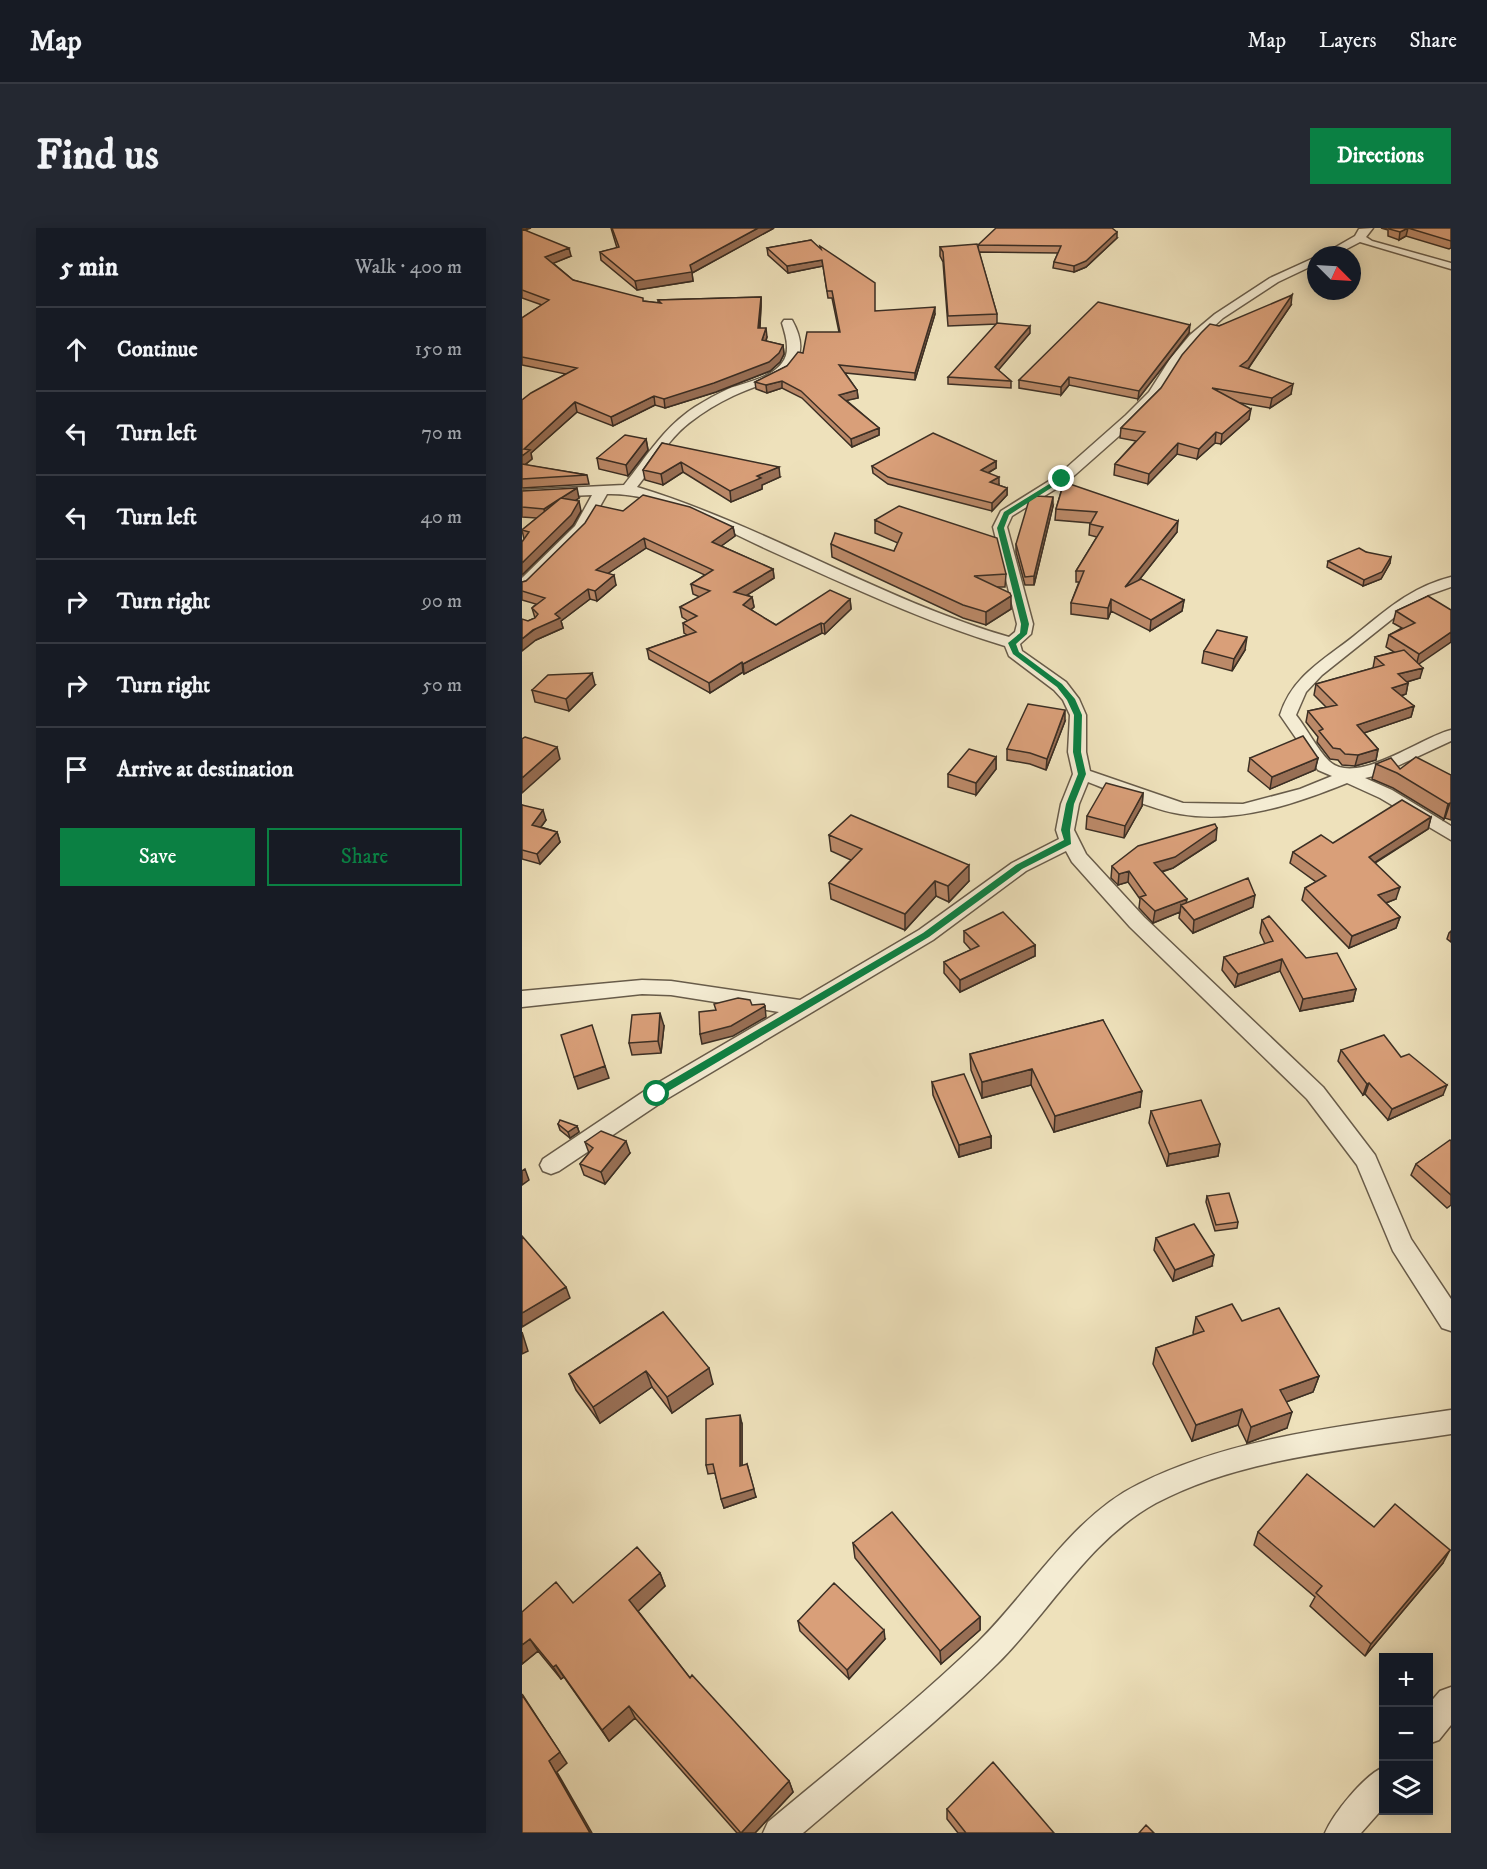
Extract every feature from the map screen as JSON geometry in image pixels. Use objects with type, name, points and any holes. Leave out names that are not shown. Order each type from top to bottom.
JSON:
[{"type":"street","points":[[1344,246],[1360,238],[1363,231],[1370,228]]},
{"type":"street","points":[[1360,238],[1368,243],[1451,266]]},
{"type":"street","points":[[1012,643],[1023,634],[1025,624],[1000,528],[1006,514],[1062,479],[1131,418],[1154,394],[1174,362],[1194,338],[1219,316],[1274,280],[1307,264]]},
{"type":"street","points":[[628,489],[659,445],[682,422],[726,394],[771,376],[790,362],[794,342],[788,323]]},
{"type":"street","points":[[522,494],[628,489],[678,504],[888,598],[968,630],[1012,643]]},
{"type":"street","points":[[522,586],[581,528],[602,490]]},
{"type":"street","points":[[1451,582],[1428,588],[1384,616],[1359,640],[1309,676],[1299,688],[1288,715],[1324,766],[1386,794],[1451,834]]},
{"type":"street","points":[[1012,643],[1016,653],[1060,686],[1071,699],[1078,715],[1077,752],[1082,774],[1070,804],[1065,830],[1068,842],[1137,922],[1315,1093],[1367,1161],[1401,1244],[1440,1286],[1451,1320]]},
{"type":"street","points":[[1082,774],[1181,809],[1243,810],[1306,793],[1348,776],[1372,771],[1451,735]]},
{"type":"street","points":[[551,1165],[657,1094],[926,935],[1019,867],[1068,842]]},
{"type":"street","points":[[522,999],[642,987],[671,988],[802,1008]]},
{"type":"street","points":[[779,1833],[924,1711],[1013,1626],[1100,1527],[1146,1494],[1196,1473],[1293,1446],[1451,1422]]},
{"type":"street","points":[[1433,1723],[1451,1702]]},
{"type":"street","points":[[1341,1833],[1379,1787]]},
{"type":"building","points":[[612,228],[758,228],[690,265],[692,272],[635,281],[600,252],[619,247]]},
{"type":"building","points":[[996,228],[1112,228],[1117,232],[1086,261],[1074,266],[1054,262],[1061,246],[978,245]]},
{"type":"building","points":[[1389,228],[1408,228],[1400,232]]},
{"type":"building","points":[[1408,228],[1451,228],[1451,241]]},
{"type":"building","points":[[522,229],[569,248],[545,257],[573,280],[643,298],[643,301],[661,303],[658,300],[761,297],[758,328],[766,328],[762,340],[783,345],[779,353],[769,362],[664,399],[654,396],[611,417],[575,402],[524,449],[530,450],[522,456],[522,400],[577,368],[522,357],[522,318],[549,300],[522,290]]},
{"type":"building","points":[[811,240],[821,249],[820,246],[875,283],[875,311],[935,307],[915,373],[839,365],[857,390],[839,395],[879,428],[851,439],[801,391],[782,381],[766,385],[755,382],[787,366],[798,352],[803,353],[807,332],[840,332],[832,291],[827,291],[822,260],[787,266],[767,248]]},
{"type":"building","points":[[977,244],[997,314],[948,316],[943,252],[940,247]]},
{"type":"building","points":[[1292,295],[1248,360],[1240,366],[1293,384],[1272,398],[1212,388],[1251,409],[1222,434],[1216,432],[1199,449],[1178,443],[1149,474],[1115,464],[1145,432],[1121,428],[1161,388],[1182,355],[1210,324],[1219,326]]},
{"type":"building","points":[[1098,302],[1190,325],[1139,391],[1069,377],[1061,387],[1019,380]]},
{"type":"building","points":[[997,323],[1030,326],[995,367],[1011,381],[948,377]]},
{"type":"building","points":[[933,433],[996,461],[981,470],[999,477],[990,482],[1007,488],[992,503],[888,477],[872,466]]},
{"type":"building","points":[[625,435],[646,439],[626,465],[597,458]]},
{"type":"building","points":[[662,443],[779,467],[757,476],[761,478],[730,491],[681,462],[661,474],[643,470]]},
{"type":"building","points":[[522,464],[587,475],[522,479]]},
{"type":"building","points":[[1064,482],[1178,521],[1125,587],[1141,579],[1184,600],[1151,620],[1111,599],[1108,608],[1071,603],[1084,571],[1076,571],[1103,527],[1090,524],[1097,512],[1056,509]]},
{"type":"building","points":[[577,488],[544,509],[522,507],[522,491]]},
{"type":"building","points":[[643,495],[690,507],[733,527],[712,542],[773,569],[734,592],[752,597],[743,605],[776,625],[830,590],[850,599],[824,624],[821,623],[743,664],[742,662],[709,683],[647,649],[696,632],[683,623],[697,616],[680,607],[710,591],[691,584],[713,570],[644,538],[596,570],[614,575],[595,591],[588,589],[555,614],[560,618],[533,630],[522,639],[522,619],[528,621],[535,618],[538,614],[532,608],[545,598],[522,591],[522,582],[526,581],[585,523],[596,505],[623,511]]},
{"type":"building","points":[[1036,496],[1053,497],[1034,576],[1025,577],[1016,544],[1029,500]]},
{"type":"building","points":[[561,498],[579,501],[571,515],[522,563],[522,542],[529,532],[522,530]]},
{"type":"building","points":[[899,506],[997,538],[1006,574],[974,576],[1010,593],[1011,596],[986,612],[963,605],[831,544],[835,533],[894,551],[902,533],[875,520]]},
{"type":"building","points":[[1359,548],[1366,552],[1391,557],[1382,572],[1364,580],[1328,561]]},
{"type":"building","points":[[1428,596],[1451,610],[1451,632],[1419,654],[1389,635],[1415,623],[1396,611]]},
{"type":"building","points":[[1217,630],[1247,637],[1234,659],[1204,651]]},
{"type":"building","points":[[1404,650],[1423,668],[1398,674],[1408,683],[1392,688],[1414,706],[1357,725],[1378,749],[1358,755],[1345,754],[1340,749],[1333,748],[1319,731],[1323,729],[1308,711],[1337,705],[1316,684],[1384,665],[1375,657]]},
{"type":"building","points":[[592,673],[566,699],[532,690],[548,675]]},
{"type":"building","points":[[1028,704],[1065,710],[1047,759],[1007,749]]},
{"type":"building","points":[[1303,736],[1318,758],[1272,777],[1250,758]]},
{"type":"building","points":[[525,737],[557,747],[522,778],[522,739]]},
{"type":"building","points":[[969,749],[996,757],[976,783],[948,774]]},
{"type":"building","points":[[1416,757],[1451,775],[1451,803],[1448,804],[1397,773],[1376,764],[1391,758],[1400,769]]},
{"type":"building","points":[[1106,783],[1143,793],[1125,826],[1087,816]]},
{"type":"building","points":[[1402,800],[1431,817],[1369,857],[1400,887],[1378,895],[1400,917],[1352,936],[1305,888],[1326,876],[1293,852],[1321,835],[1333,843]]},
{"type":"building","points":[[522,805],[543,810],[532,825],[557,832],[537,854],[522,850]]},
{"type":"building","points":[[851,815],[969,865],[948,886],[935,881],[905,914],[829,883],[862,849],[829,835]]},
{"type":"building","points":[[1215,824],[1217,828],[1175,857],[1154,863],[1187,899],[1155,911],[1140,897],[1146,895],[1129,871],[1119,874],[1112,866],[1138,846]]},
{"type":"building","points":[[1248,878],[1255,895],[1194,920],[1181,905]]},
{"type":"building","points":[[1003,912],[1035,945],[960,980],[944,962],[979,946],[964,931]]},
{"type":"building","points":[[1269,916],[1306,958],[1337,953],[1356,989],[1303,999],[1282,959],[1238,974],[1224,957],[1273,941],[1262,920]]},
{"type":"building","points":[[738,998],[750,1000],[752,1005],[764,1004],[765,1006],[731,1026],[700,1034],[699,1012],[716,1010],[714,1004]]},
{"type":"building","points":[[660,1013],[658,1041],[629,1043],[632,1015]]},
{"type":"building","points":[[1103,1020],[1142,1091],[1055,1116],[1032,1069],[982,1082],[970,1054]]},
{"type":"building","points":[[592,1025],[605,1066],[574,1077],[561,1035]]},
{"type":"building","points":[[1384,1035],[1401,1057],[1409,1054],[1447,1085],[1392,1109],[1369,1083],[1367,1084],[1341,1050]]},
{"type":"building","points":[[964,1074],[991,1136],[959,1145],[932,1082]]},
{"type":"building","points":[[1201,1100],[1220,1144],[1169,1154],[1151,1111]]},
{"type":"building","points":[[560,1120],[577,1126],[568,1132],[558,1124]]},
{"type":"building","points":[[601,1131],[626,1141],[601,1172],[580,1164],[593,1148],[585,1142]]},
{"type":"building","points":[[1451,1141],[1451,1195],[1416,1164]]},
{"type":"building","points":[[1229,1193],[1238,1222],[1216,1225],[1207,1196]]},
{"type":"building","points":[[1194,1224],[1214,1255],[1175,1270],[1156,1238]]},
{"type":"building","points":[[522,1236],[566,1287],[522,1313]]},
{"type":"building","points":[[1232,1304],[1242,1321],[1279,1308],[1319,1376],[1280,1390],[1292,1412],[1251,1427],[1242,1409],[1196,1425],[1156,1348],[1204,1331],[1196,1317]]},
{"type":"building","points":[[663,1312],[709,1368],[667,1397],[646,1371],[593,1407],[569,1374]]},
{"type":"building","points":[[740,1415],[740,1466],[747,1464],[754,1489],[721,1499],[713,1464],[706,1465],[706,1419]]},
{"type":"building","points":[[1307,1474],[1374,1527],[1395,1504],[1450,1550],[1371,1644],[1316,1593],[1322,1586],[1258,1532]]},
{"type":"building","points":[[892,1512],[980,1617],[940,1651],[853,1543]]},
{"type":"building","points":[[637,1547],[660,1573],[629,1600],[690,1678],[692,1675],[789,1781],[741,1833],[629,1706],[602,1730],[556,1665],[553,1667],[530,1639],[522,1645],[522,1612],[556,1582],[573,1603]]},
{"type":"building","points":[[834,1583],[884,1630],[847,1670],[798,1621]]},
{"type":"building","points":[[522,1695],[560,1752],[549,1761],[590,1833],[522,1833]]},
{"type":"building","points":[[993,1762],[1054,1833],[966,1833],[947,1809]]},
{"type":"building","points":[[1146,1825],[1154,1833],[1139,1833]]},
{"type":"route","points":[[657,1094],[926,935],[1019,867],[1068,842],[1065,830],[1070,804],[1082,774],[1077,752],[1078,715],[1071,699],[1060,686],[1016,653],[1012,643],[1023,634],[1025,624],[1000,528],[1006,514],[1062,479]]}]
